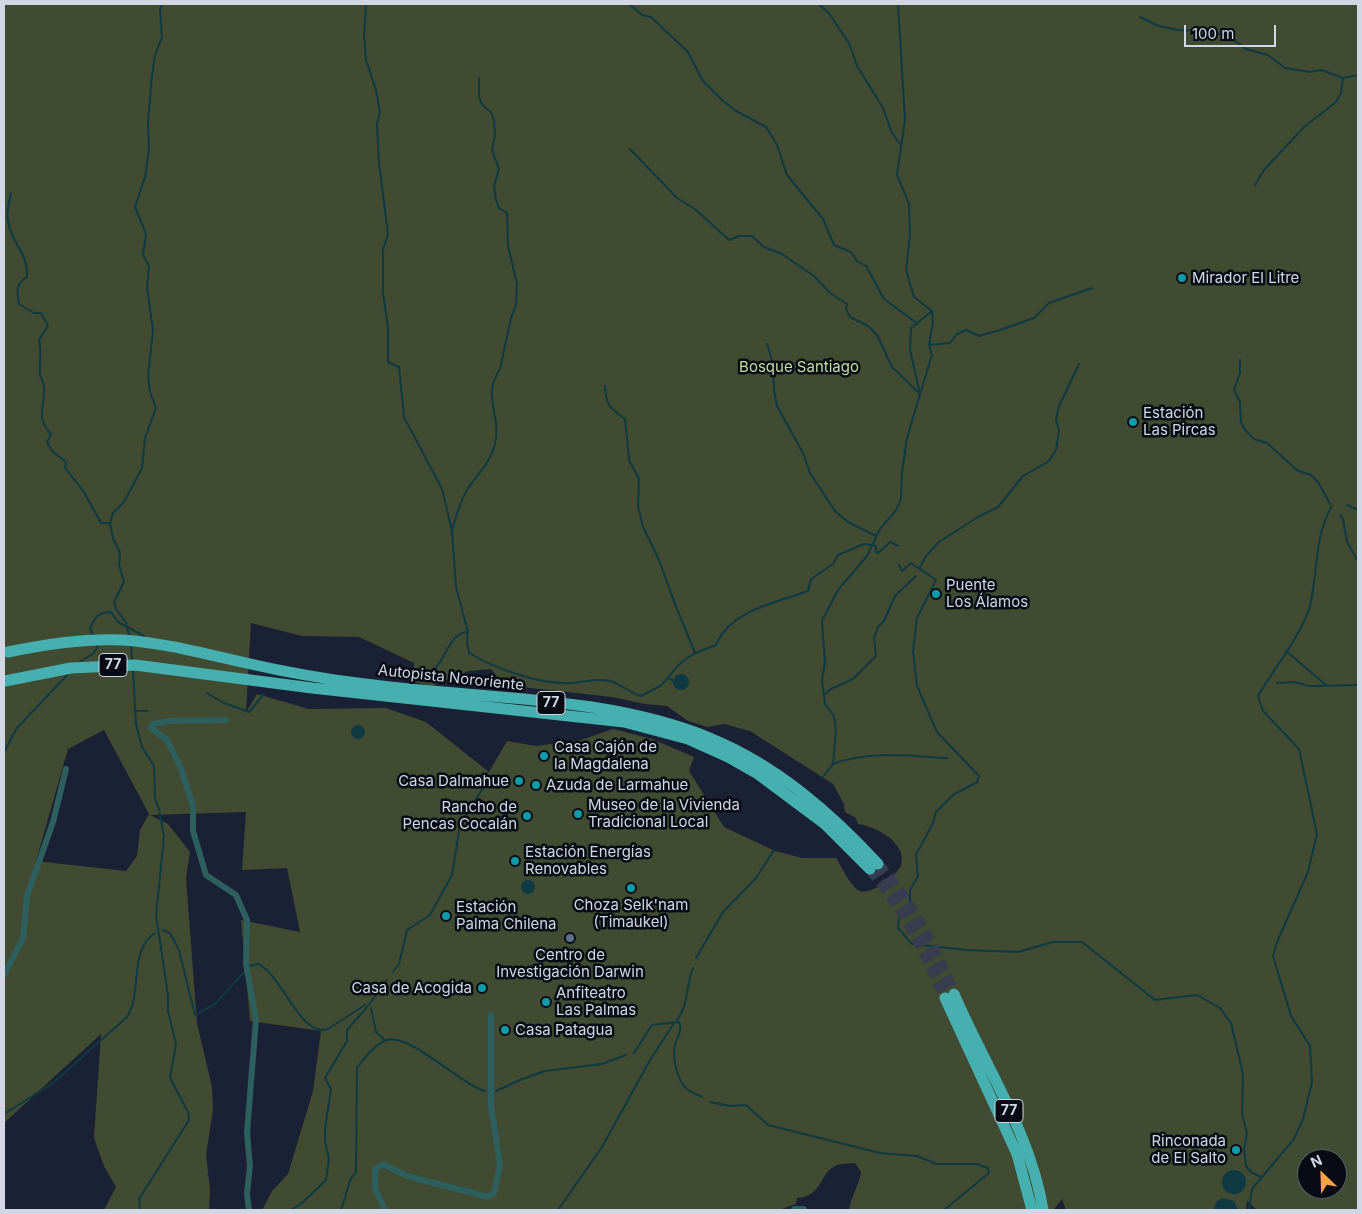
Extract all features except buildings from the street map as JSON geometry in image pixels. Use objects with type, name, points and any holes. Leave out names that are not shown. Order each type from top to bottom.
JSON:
[{"type":"highway","name":"Autopista Nororiente","points":[[4,681],[36,674],[113,665],[190,672],[321,689],[584,716],[624,722],[673,734],[728,757],[773,783],[874,866],[839,824],[784,780],[724,744],[678,726],[612,711],[319,678],[138,641],[72,641],[8,652]]},
{"type":"highway","name":"77","points":[[950,996],[1017,1154],[1032,1210]]},
{"type":"highway","name":"77","points":[[959,1018],[1019,1132],[1034,1172],[1043,1210]]},
{"type":"street","points":[[226,720],[169,721],[153,724],[151,728],[167,740],[180,766],[193,806],[193,831],[206,875],[236,895],[247,920],[246,964],[256,1019],[246,1133],[250,1166],[249,1210]]},
{"type":"street","points":[[4,975],[23,938],[27,896],[53,822],[66,769]]},
{"type":"street","points":[[385,1210],[374,1181],[375,1169],[383,1164],[407,1176],[487,1197],[494,1193],[500,1165],[491,1106],[491,1015]]},
{"type":"street","points":[[794,1210],[803,1210]]},
{"type":"green space","name":"Bosque Santiago","points":[[4,4],[1358,4],[1358,1210],[1257,1210],[1247,1201],[1246,1210],[1066,1210],[1062,1199],[1053,1210],[849,1210],[861,1172],[855,1163],[835,1166],[826,1174],[812,1193],[797,1198],[796,1204],[779,1210],[262,1210],[272,1191],[288,1174],[313,1091],[321,1031],[250,1021],[241,920],[300,932],[287,868],[242,870],[246,812],[150,815],[168,824],[190,852],[186,878],[197,1023],[212,1087],[213,1110],[206,1155],[210,1189],[209,1210],[104,1210],[116,1187],[104,1166],[94,1138],[101,1034],[4,1123]],"holes":[[[251,623],[302,636],[359,637],[414,663],[414,682],[432,686],[469,671],[491,669],[504,685],[612,697],[645,704],[667,706],[688,721],[708,727],[724,724],[750,731],[833,784],[844,804],[845,812],[856,818],[858,824],[881,832],[895,843],[902,857],[901,865],[882,884],[863,892],[852,884],[836,858],[802,858],[775,851],[724,827],[689,771],[694,757],[652,739],[613,729],[581,740],[536,746],[507,741],[489,772],[426,722],[386,708],[309,709],[257,694],[246,712]],[[104,730],[149,814],[140,830],[137,856],[126,871],[36,861],[68,749]]]},
{"type":"shaded area","points":[[681,674],[687,676],[689,682],[687,688],[681,690],[675,688],[673,682],[675,676]]},
{"type":"shaded area","points":[[355,725],[361,725],[365,732],[361,739],[355,739],[351,735],[351,729]]},
{"type":"shaded area","points":[[525,880],[531,880],[535,887],[531,894],[525,894],[521,890],[521,884]]},
{"type":"shaded area","points":[[1229,1170],[1239,1170],[1246,1177],[1246,1187],[1239,1194],[1229,1194],[1222,1187],[1222,1177]]},
{"type":"shaded area","points":[[1222,1198],[1234,1201],[1238,1210],[1213,1210],[1216,1202]]},
{"type":"waterway","points":[[127,624],[116,609],[114,602],[124,582],[119,565],[120,553],[113,538],[110,523],[113,513],[124,502],[142,468],[145,438],[156,408],[150,392],[148,377],[153,330],[147,288],[149,266],[143,255],[146,234],[135,207],[145,177],[149,150],[148,122],[152,75],[155,55],[162,37],[160,9],[162,4]]},
{"type":"waterway","points":[[366,4],[364,36],[366,60],[376,90],[380,112],[377,124],[379,163],[388,234],[383,250],[383,292],[388,328],[388,362],[399,367],[404,417],[442,489],[452,531],[456,587],[468,632]]},
{"type":"waterway","points":[[629,4],[642,15],[651,17],[688,52],[703,81],[722,100],[736,111],[766,127],[777,145],[787,175],[823,219],[834,245],[851,252],[857,261],[866,266],[884,299],[918,324]]},
{"type":"waterway","points":[[818,4],[828,12],[849,43],[857,66],[883,108],[892,133],[900,144]]},
{"type":"waterway","points":[[822,778],[833,764],[836,731],[834,716],[825,704],[822,680],[825,662],[822,621],[838,590],[867,556],[880,529],[897,509],[901,499],[902,472],[907,438],[920,394],[910,350],[911,328],[932,311],[914,297],[906,270],[910,235],[909,204],[897,175],[905,120],[898,4]]},
{"type":"waterway","points":[[1140,17],[1159,26],[1178,30],[1212,31],[1232,39],[1246,49],[1268,55],[1285,68],[1310,72],[1321,70],[1343,78],[1358,75]]},
{"type":"waterway","points":[[452,530],[465,495],[487,463],[495,444],[496,424],[492,389],[500,369],[511,318],[516,305],[517,284],[508,246],[507,213],[499,208],[494,186],[499,169],[492,150],[495,136],[494,121],[491,112],[483,106],[479,97],[479,78]]},
{"type":"waterway","points":[[1255,185],[1264,170],[1304,127],[1336,102],[1341,93],[1343,78]]},
{"type":"waterway","points":[[630,149],[677,198],[695,209],[729,240],[739,236],[752,236],[764,247],[782,254],[814,276],[830,293],[847,304],[846,309],[850,317],[868,326],[877,335],[892,367],[920,394],[932,355],[929,345],[933,322],[932,311]]},
{"type":"waterway","points":[[11,193],[7,218],[27,269],[27,277],[20,282],[18,288],[19,304],[34,313],[41,313],[48,326],[39,340],[40,375],[44,383],[42,416],[43,422],[51,434],[47,442],[52,451],[66,462],[65,468],[84,492],[101,523],[110,523]]},
{"type":"waterway","points":[[929,345],[950,343],[957,334],[966,330],[979,336],[1000,330],[1034,318],[1049,303],[1092,288]]},
{"type":"waterway","points":[[767,344],[773,363],[774,391],[777,406],[803,453],[810,473],[835,511],[848,522],[876,536]]},
{"type":"waterway","points":[[1240,360],[1240,373],[1234,390],[1240,402],[1241,422],[1245,430],[1254,439],[1267,443],[1298,471],[1311,475],[1318,482],[1330,504]]},
{"type":"waterway","points":[[920,567],[926,556],[939,542],[978,517],[998,507],[1023,476],[1049,461],[1056,450],[1059,431],[1056,419],[1059,406],[1079,364]]},
{"type":"waterway","points":[[605,386],[606,398],[610,406],[625,419],[629,460],[639,479],[638,506],[643,527],[659,560],[695,653]]},
{"type":"waterway","points":[[1347,505],[1358,510]]},
{"type":"waterway","points":[[1249,1210],[1252,1189],[1294,1139],[1303,1119],[1312,1082],[1310,1046],[1291,1016],[1273,956],[1277,942],[1308,872],[1317,834],[1299,749],[1263,711],[1258,696],[1294,640],[1306,617],[1313,594],[1322,529],[1332,506]]},
{"type":"waterway","points":[[1340,515],[1343,519],[1347,542],[1358,561]]},
{"type":"waterway","points":[[674,681],[668,678],[678,666],[694,654],[716,645],[732,623],[755,609],[808,591],[811,579],[833,564],[838,555],[864,544],[876,546],[876,552],[878,553],[890,542],[898,546]]},
{"type":"waterway","points":[[899,565],[902,571],[911,563],[936,580],[917,618],[913,651],[917,686],[937,732],[979,776],[977,782],[953,795],[936,812],[933,823],[916,855],[918,876],[910,890],[910,903]]},
{"type":"waterway","points":[[824,695],[831,689],[853,679],[876,656],[874,638],[878,627],[884,621],[895,596],[916,576]]},
{"type":"waterway","points":[[94,636],[90,629],[95,619],[103,613],[111,612],[118,622],[144,636]]},
{"type":"waterway","points":[[127,628],[129,635]]},
{"type":"waterway","points":[[468,632],[467,643],[469,653],[492,665],[532,679],[559,683],[605,680],[614,682],[641,696],[660,686],[668,678]]},
{"type":"waterway","points":[[414,678],[435,669],[456,637],[461,633],[468,632]]},
{"type":"waterway","points":[[78,663],[94,653],[98,645]]},
{"type":"waterway","points":[[131,645],[132,660]]},
{"type":"waterway","points":[[1286,651],[1326,685]]},
{"type":"waterway","points":[[133,670],[136,724],[142,747],[154,766],[155,799],[159,809],[164,837],[156,915],[168,995],[168,1011],[176,1044],[170,1078],[188,1112],[189,1120],[139,1199],[140,1210]]},
{"type":"waterway","points":[[4,752],[17,728],[68,674]]},
{"type":"waterway","points":[[1277,683],[1295,682],[1309,686],[1358,685]]},
{"type":"waterway","points":[[207,693],[224,703],[249,712],[264,694]]},
{"type":"waterway","points":[[134,711],[148,711]]},
{"type":"waterway","points":[[833,764],[875,755],[947,758]]},
{"type":"waterway","points":[[393,972],[399,964],[407,930],[430,915],[452,875],[460,825],[483,788],[487,773]]},
{"type":"waterway","points":[[696,958],[723,912],[756,878],[774,850]]},
{"type":"waterway","points":[[902,914],[899,917],[898,928],[912,944],[967,950],[1018,952],[1053,942],[1082,942],[1155,1000],[1197,995],[1220,1008],[1231,1023],[1243,1074],[1242,1114],[1247,1133],[1244,1150],[1246,1166],[1251,1172],[1261,1177]]},
{"type":"waterway","points":[[163,930],[170,933],[179,950],[195,1015],[215,1004],[245,971]]},
{"type":"waterway","points":[[4,1114],[53,1083],[127,1017],[132,1007],[141,950],[155,933]]},
{"type":"waterway","points":[[249,966],[258,964],[267,970],[300,1015],[309,1024],[318,1029],[328,1029],[365,1005]]},
{"type":"waterway","points":[[677,1020],[685,1002],[693,968]]},
{"type":"waterway","points":[[291,1210],[302,1203],[326,1180],[329,1159],[325,1142],[325,1129],[331,1089],[325,1078],[347,1041],[347,1030],[387,980]]},
{"type":"waterway","points":[[371,1008],[376,1032],[385,1040]]},
{"type":"waterway","points":[[634,1053],[652,1025],[679,1022],[680,1031],[674,1050],[678,1073],[687,1089],[702,1097]]},
{"type":"waterway","points":[[558,1210],[602,1147],[650,1060],[674,1023]]},
{"type":"waterway","points":[[341,1210],[351,1178],[356,1172],[357,1068],[377,1046],[384,1041],[394,1039],[406,1043],[434,1059],[475,1087],[485,1091]]},
{"type":"waterway","points":[[496,1091],[545,1071],[602,1064],[626,1055]]},
{"type":"waterway","points":[[710,1102],[730,1106],[746,1105],[768,1125],[880,1153],[917,1156],[937,1164],[977,1164],[988,1168],[989,1173],[944,1210]]},
{"type":"tunnel","points":[[878,864],[912,910],[954,994]]},
{"type":"tunnel","points":[[870,869],[893,899],[913,930],[945,998]]},
{"type":"place","name":"Mirador El Litre","points":[[1182,278]]},
{"type":"place","name":"Estación Las Pircas","points":[[1133,422]]},
{"type":"place","name":"Puente Los Álamos","points":[[936,594]]},
{"type":"place","name":"Casa Cajón de la Magdalena","points":[[544,756]]},
{"type":"place","name":"Casa Dalmahue","points":[[519,781]]},
{"type":"place","name":"Azuda de Larmahue","points":[[536,785]]},
{"type":"place","name":"Museo de la Vivienda Tradicional Local","points":[[578,814]]},
{"type":"place","name":"Rancho de Pencas Cocalán","points":[[527,816]]},
{"type":"place","name":"Estación Energías Renovables","points":[[515,861]]},
{"type":"place","name":"Choza Selk'nam (Timaukel)","points":[[631,888]]},
{"type":"place","name":"Estación Palma Chilena","points":[[446,916]]},
{"type":"place","name":"Centro de Investigación Darwin","points":[[570,938]]},
{"type":"place","name":"Casa de Acogida","points":[[482,988]]},
{"type":"place","name":"Anfiteatro Las Palmas","points":[[546,1002]]},
{"type":"place","name":"Casa Patagua","points":[[505,1030]]},
{"type":"place","name":"Rinconada de El Salto","points":[[1236,1150]]}]
